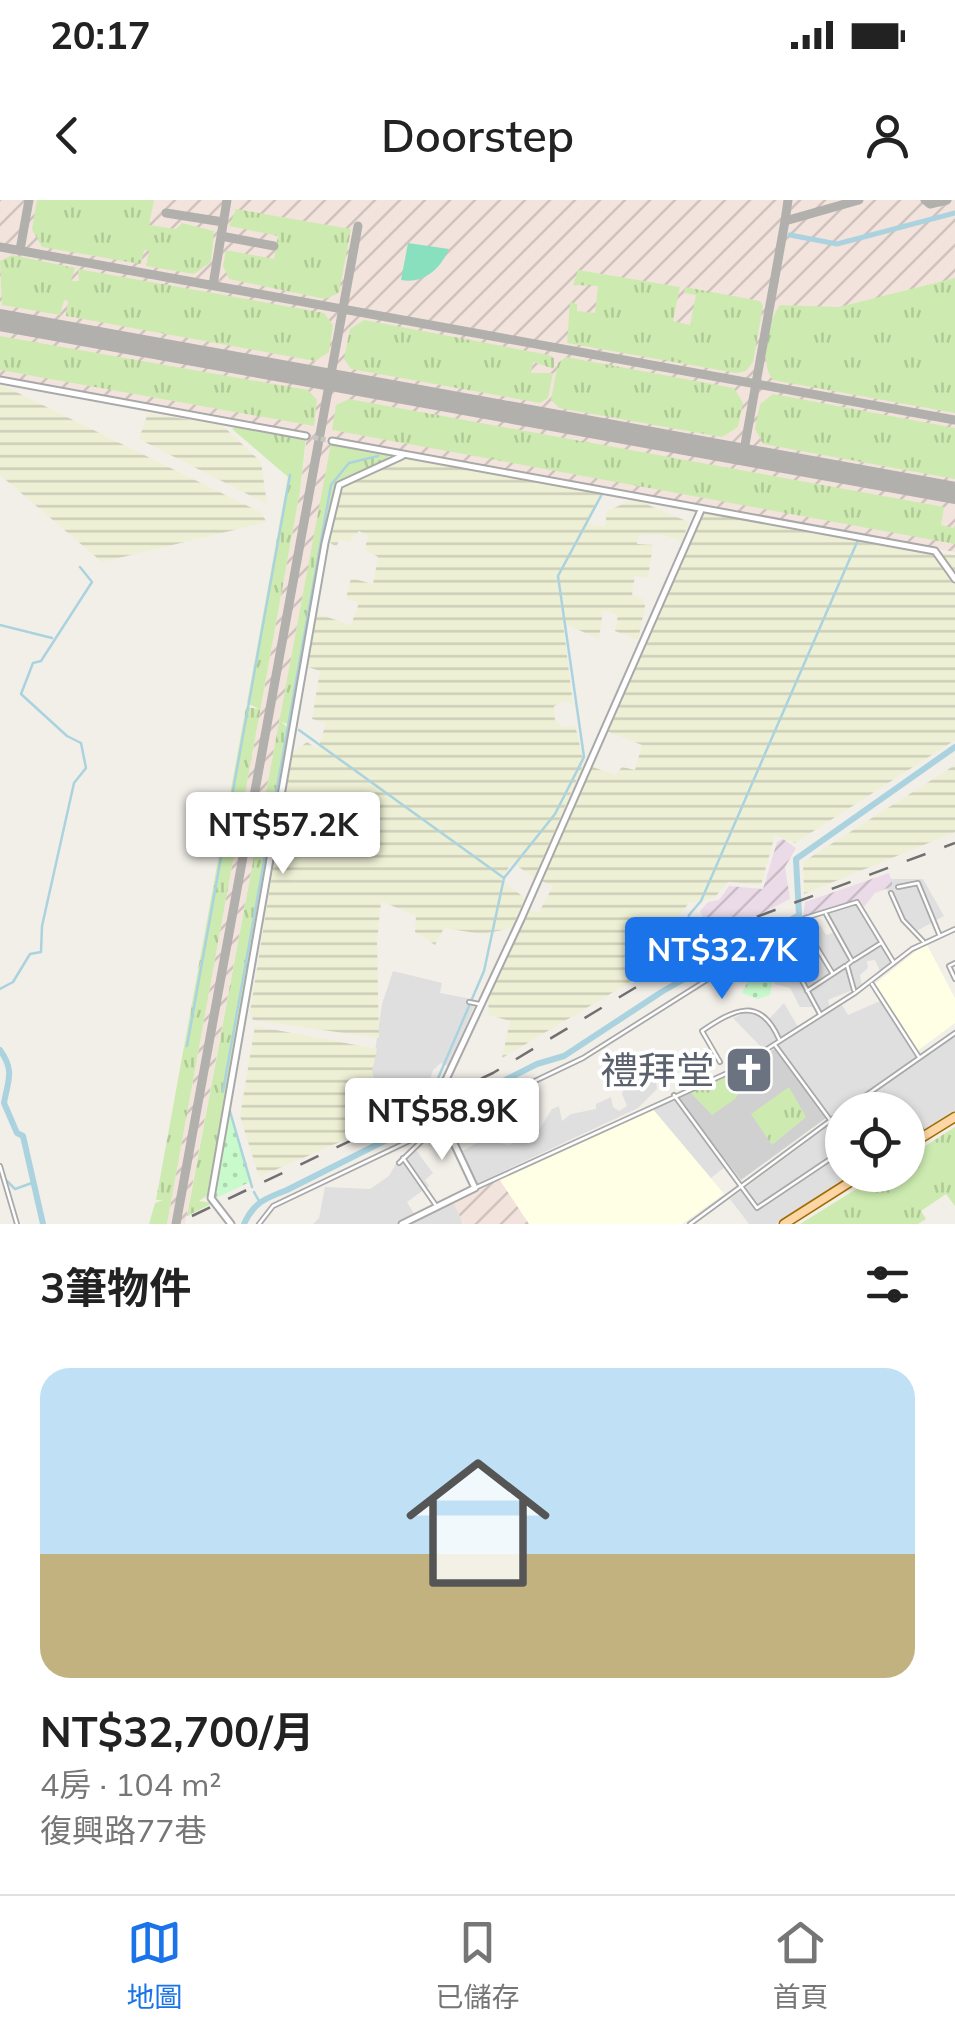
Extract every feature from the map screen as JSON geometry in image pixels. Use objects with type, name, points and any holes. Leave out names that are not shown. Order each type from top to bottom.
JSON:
[{"type":"main road","points":[[925,1135],[955,1120]]},
{"type":"main road","points":[[925,1139],[955,1120]]},
{"type":"main road","points":[[784,1224],[837,1192]]},
{"type":"main road","points":[[792,1224],[840,1192]]},
{"type":"street","points":[[0,380],[306,436]]},
{"type":"street","points":[[332,441],[935,551],[955,580]]},
{"type":"street","points":[[231,1224],[210,1198],[339,484],[402,456]]},
{"type":"street","points":[[474,1188],[434,1110],[701,510]]},
{"type":"street","points":[[898,887],[918,882],[940,936]]},
{"type":"street","points":[[891,893],[903,920],[924,942]]},
{"type":"street","points":[[259,1224],[273,1206],[582,1058],[801,922],[857,902],[894,963]]},
{"type":"street","points":[[826,913],[852,961]]},
{"type":"street","points":[[801,922],[834,974]]},
{"type":"street","points":[[402,1224],[674,1094],[734,1070],[856,993],[924,942],[955,929]]},
{"type":"street","points":[[779,938],[820,1016]]},
{"type":"street","points":[[807,991],[882,943]]},
{"type":"street","points":[[955,963],[949,966],[955,979]]},
{"type":"street","points":[[846,965],[856,993]]},
{"type":"street","points":[[871,982],[920,1057]]},
{"type":"street","points":[[468,1002],[480,1004]]},
{"type":"street","points":[[720,1062],[702,1032],[740,1010],[750,1009],[770,1020],[780,1040]]},
{"type":"street","points":[[240,1022],[249,1024]]},
{"type":"street","points":[[871,1092],[955,1033]]},
{"type":"street","points":[[774,1044],[825,1112]]},
{"type":"street","points":[[674,1094],[757,1208],[825,1162]]},
{"type":"street","points":[[399,1163],[435,1132],[438,1124]]},
{"type":"street","points":[[691,1224],[825,1124]]},
{"type":"street","points":[[402,1158],[436,1205]]},
{"type":"street","points":[[0,1166],[17,1224]]},
{"type":"shaded area","points":[[0,200],[955,200],[955,552],[332,440],[185,1224],[167,1224],[307,435],[0,379]]},
{"type":"shaded area","points":[[0,384],[260,512],[267,522],[102,562],[0,475]]},
{"type":"shaded area","points":[[148,413],[222,425],[261,462],[267,504],[139,439]]},
{"type":"shaded area","points":[[402,455],[602,493],[588,523],[605,527],[607,511],[634,499],[689,522],[682,541],[660,534],[638,536],[637,544],[653,545],[648,578],[635,576],[632,595],[643,599],[645,606],[638,640],[615,631],[618,615],[603,610],[599,639],[563,623],[573,705],[566,701],[554,706],[555,720],[562,727],[575,725],[584,763],[534,878],[512,862],[501,880],[525,898],[512,928],[482,934],[444,928],[435,945],[415,932],[416,916],[381,901],[377,942],[379,1038],[253,1020],[250,1012],[291,754],[307,742],[318,749],[326,723],[312,719],[320,671],[305,666],[315,613],[351,625],[359,603],[346,599],[351,578],[373,584],[378,557],[365,549],[368,536],[359,531],[349,542],[340,539],[336,547],[328,541],[339,487]]},
{"type":"shaded area","points":[[702,511],[955,555],[955,740],[795,843],[775,835],[761,885],[728,882],[714,898],[689,903],[681,913],[681,952],[502,1058],[510,1021],[489,1015],[488,996],[526,909],[539,912],[553,886],[539,880],[590,766],[615,775],[622,767],[635,770],[642,745],[606,731]]},
{"type":"shaded area","points":[[955,765],[955,832],[804,894],[803,862]]},
{"type":"shaded area","points":[[783,839],[796,848],[785,867],[790,899],[692,949],[688,943],[690,933],[706,924],[700,911],[708,902],[719,900],[729,886],[763,889],[777,842]]},
{"type":"shaded area","points":[[889,873],[893,886],[875,893],[864,907],[859,899],[803,917],[805,902]]},
{"type":"shaded area","points":[[890,879],[923,879],[944,916],[913,933],[902,922],[886,888],[893,886]]},
{"type":"shaded area","points":[[857,904],[891,962],[880,971],[875,960],[867,961],[868,968],[860,975],[862,986],[828,1000],[831,1011],[842,1005],[848,1015],[880,1001],[920,1060],[955,1035],[955,1112],[925,1131],[925,1092],[825,1092],[825,1110],[775,1043],[764,1050],[733,1018],[750,1011],[768,1020],[784,1003],[798,1027],[817,1015],[813,1007],[800,1007],[790,988],[774,984],[784,963],[768,950],[797,925],[805,924],[810,931],[820,925],[826,935],[832,933],[836,930],[827,914]]},
{"type":"shaded area","points":[[926,943],[955,998],[955,1023],[917,1051],[875,984]]},
{"type":"shaded area","points":[[393,971],[442,983],[440,993],[477,1000],[448,1066],[441,1063],[433,1070],[426,1093],[403,1101],[380,1098],[372,1072],[382,1004]]},
{"type":"shaded area","points":[[255,1026],[377,1049],[372,1072],[380,1102],[398,1109],[395,1118],[259,1177],[240,1116]]},
{"type":"shaded area","points":[[776,1048],[825,1117],[741,1180],[679,1100],[681,1094],[737,1071]]},
{"type":"shaded area","points":[[647,1075],[656,1081],[657,1089],[638,1108],[476,1184],[457,1154],[482,1140],[510,1145],[529,1129],[539,1130],[552,1109],[559,1106],[562,1121],[571,1114],[596,1109],[596,1104],[611,1097],[613,1107],[619,1111],[627,1106],[622,1094],[626,1081]]},
{"type":"shaded area","points":[[672,1097],[725,1167],[711,1178],[651,1107]]},
{"type":"shaded area","points":[[651,1107],[724,1194],[682,1224],[529,1224],[499,1179]]},
{"type":"shaded area","points":[[825,1129],[827,1192],[776,1224],[749,1224],[730,1199]]},
{"type":"shaded area","points":[[413,1146],[433,1173],[425,1180],[429,1186],[407,1202],[414,1214],[452,1195],[463,1224],[313,1224],[319,1218],[325,1187],[370,1189],[389,1176],[399,1158]]},
{"type":"shaded area","points":[[499,1179],[529,1224],[464,1224],[452,1201]]},
{"type":"green space","points":[[37,200],[154,200],[149,225],[176,229],[182,223],[214,231],[211,262],[194,274],[146,266],[149,251],[144,250],[141,264],[42,247],[32,229]]},
{"type":"green space","points":[[236,209],[351,229],[339,293],[325,299],[229,279],[223,266],[226,250],[274,259],[278,236],[229,226]]},
{"type":"green space","points":[[408,243],[449,249],[430,274],[417,280],[401,280]]},
{"type":"green space","points":[[12,255],[75,268],[71,281],[79,281],[78,269],[324,313],[333,325],[329,352],[315,361],[66,316],[68,301],[64,300],[60,315],[2,305],[0,261]]},
{"type":"green space","points":[[578,270],[680,287],[673,321],[690,325],[696,295],[684,293],[685,287],[760,301],[763,306],[753,362],[746,371],[736,373],[567,343],[570,302],[577,304],[577,311],[595,313],[598,286],[573,285]]},
{"type":"green space","points":[[955,278],[955,413],[773,380],[766,363],[766,342],[780,305],[839,307]]},
{"type":"green space","points":[[364,320],[549,355],[554,358],[554,369],[533,362],[531,373],[553,373],[548,398],[540,403],[351,369],[344,359],[350,329]]},
{"type":"green space","points":[[0,336],[308,390],[317,400],[314,426],[0,370]]},
{"type":"green space","points":[[566,357],[734,388],[743,403],[738,427],[722,437],[559,408],[551,400],[558,363]]},
{"type":"green space","points":[[773,394],[955,428],[955,479],[763,444],[755,429],[760,404]]},
{"type":"green space","points":[[349,399],[944,507],[941,525],[954,528],[955,523],[955,544],[332,430],[336,405]]},
{"type":"green space","points":[[237,426],[306,438],[300,491],[167,1224],[149,1224],[155,1203],[163,1200],[156,1200],[246,707],[259,709],[247,703],[288,477],[232,429]]},
{"type":"green space","points":[[331,443],[388,454],[389,459],[334,488],[291,725],[281,722],[290,729],[208,1195],[199,1201],[213,1203],[187,1216]]},
{"type":"green space","points":[[774,942],[777,945],[769,950],[781,955],[784,963],[770,995],[757,999],[742,993],[757,964],[753,953]]},
{"type":"green space","points":[[743,1069],[749,1077],[735,1099],[712,1115],[689,1091]]},
{"type":"green space","points":[[789,1087],[806,1117],[772,1145],[751,1114]]},
{"type":"green space","points":[[230,1110],[252,1181],[216,1198],[215,1194]]},
{"type":"green space","points":[[955,1127],[955,1206],[946,1194],[921,1211],[926,1219],[918,1224],[800,1224],[852,1192],[925,1192],[925,1146]]},
{"type":"waterway","points":[[790,235],[837,244],[955,213]]},
{"type":"waterway","points":[[223,1091],[331,485],[349,463],[378,456]]},
{"type":"waterway","points":[[187,1046],[290,475]]},
{"type":"waterway","points":[[427,1117],[424,1111],[484,971],[504,878],[555,814],[584,757],[558,576],[602,494]]},
{"type":"waterway","points":[[704,969],[686,942],[689,915],[701,901],[858,540]]},
{"type":"waterway","points":[[0,989],[13,982],[30,954],[41,952],[42,926],[74,783],[86,768],[81,743],[67,736],[21,694],[33,663],[41,661],[92,582],[80,567]]},
{"type":"waterway","points":[[0,625],[52,638]]},
{"type":"waterway","points":[[299,730],[504,878]]},
{"type":"waterway","points":[[244,1224],[267,1198],[537,1064],[564,1056],[663,991],[799,915],[796,859],[955,747]]},
{"type":"waterway","points":[[0,1050],[9,1070],[4,1103],[17,1133],[23,1136],[43,1224]]},
{"type":"waterway","points":[[229,1108],[252,1187]]},
{"type":"waterway","points":[[7,1181],[15,1189],[32,1183]]},
{"type":"waterway","points":[[254,1192],[259,1201]]},
{"type":"taxiway","points":[[20,250],[29,200]]},
{"type":"taxiway","points":[[213,285],[227,200]]},
{"type":"taxiway","points":[[785,221],[788,200]]},
{"type":"taxiway","points":[[743,456],[785,221],[859,200]]},
{"type":"taxiway","points":[[925,200],[930,204],[947,200]]},
{"type":"taxiway","points":[[166,213],[223,222]]},
{"type":"taxiway","points":[[176,1224],[358,226]]},
{"type":"taxiway","points":[[221,236],[274,246]]},
{"type":"taxiway","points":[[0,247],[955,420]]},
{"type":"runway","points":[[0,320],[955,493]]},
{"type":"tunnel","points":[[306,436],[332,441]]},
{"type":"railway","points":[[192,1216],[493,1073],[748,920],[955,843]]},
{"type":"place","name":"禮拜堂","points":[[749,1070]]}]
